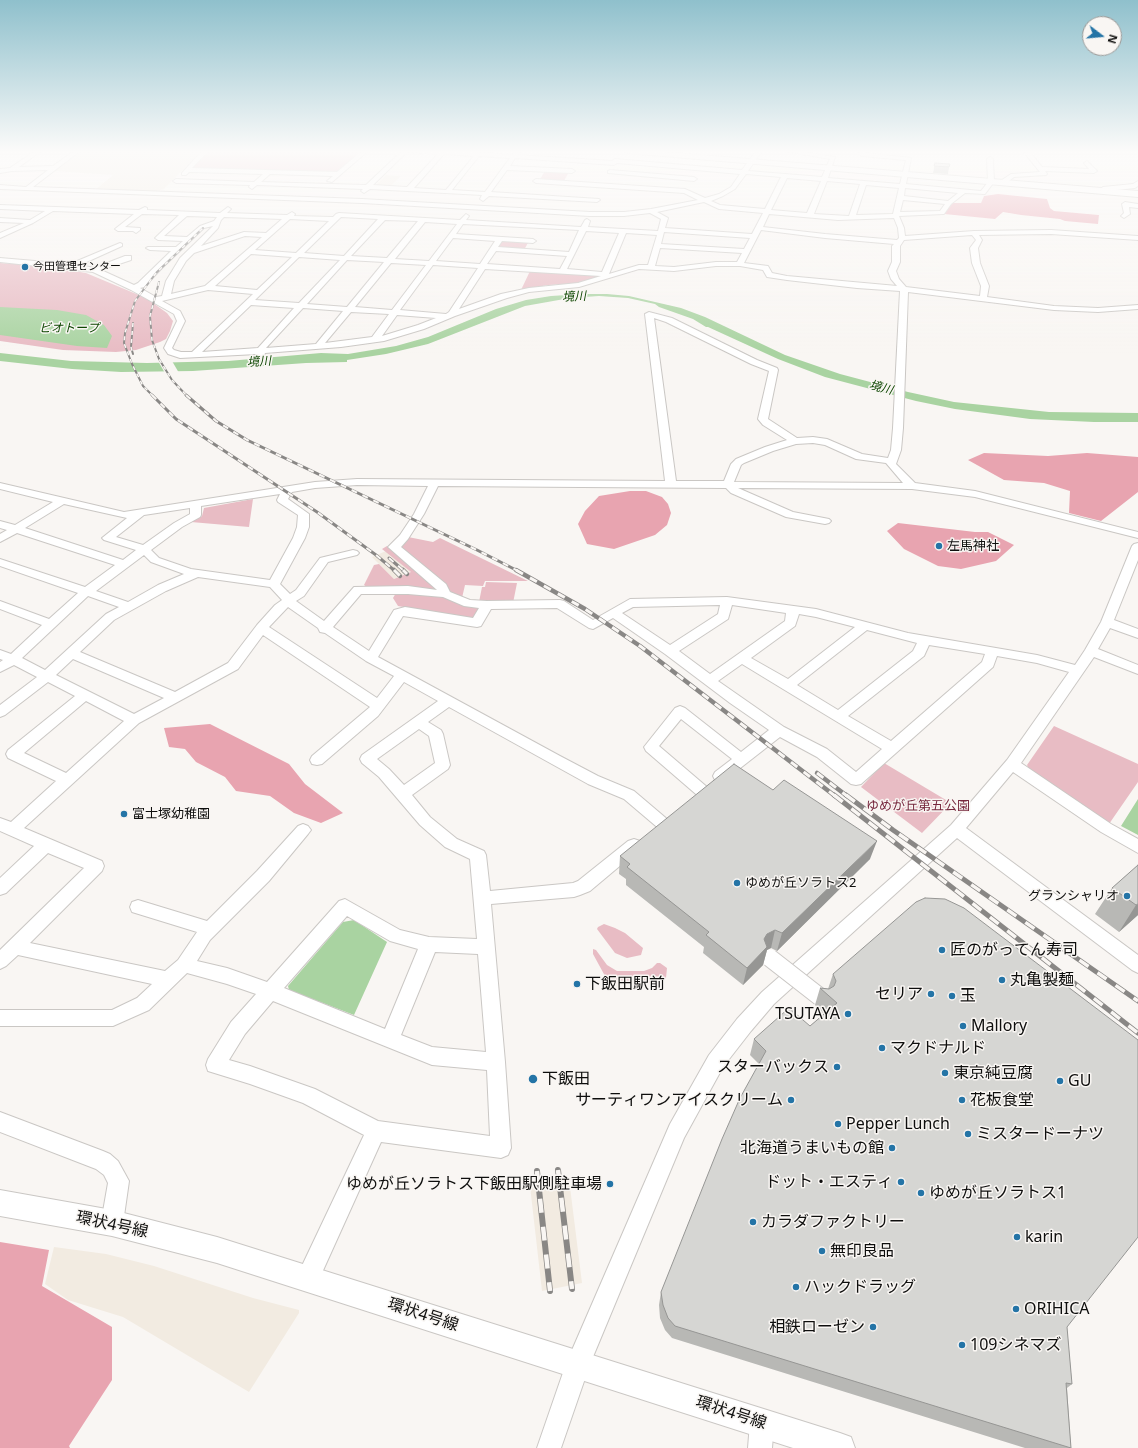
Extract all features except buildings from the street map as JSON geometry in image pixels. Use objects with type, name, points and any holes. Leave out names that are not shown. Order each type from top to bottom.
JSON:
[{"type":"main road","name":"環状4号線","points":[[0,1203],[112,1223],[217,1250],[578,1364],[761,1436],[840,1448]]},
{"type":"street","points":[[1,235],[37,219]]},
{"type":"street","points":[[132,219],[118,229],[138,229],[136,231]]},
{"type":"street","points":[[180,219],[158,238],[188,239]]},
{"type":"street","points":[[166,296],[170,281],[175,272],[191,251],[216,227],[216,223],[219,219]]},
{"type":"street","points":[[208,288],[287,219]]},
{"type":"street","points":[[194,354],[334,219]]},
{"type":"street","points":[[261,352],[301,306],[382,219]]},
{"type":"street","points":[[394,219],[754,236]]},
{"type":"street","points":[[384,338],[399,312],[418,285],[469,219]]},
{"type":"street","points":[[563,271],[588,219]]},
{"type":"street","points":[[651,267],[665,219]]},
{"type":"street","points":[[740,264],[764,219]]},
{"type":"street","points":[[897,219],[901,228],[900,240],[896,262],[892,271],[895,279],[904,290],[898,428],[896,450],[891,464],[912,486]]},
{"type":"street","points":[[0,220],[33,221]]},
{"type":"street","points":[[318,346],[423,220]]},
{"type":"street","points":[[134,288],[141,285],[177,249],[202,227],[216,223]]},
{"type":"street","points":[[526,252],[542,226]]},
{"type":"street","points":[[758,228],[825,236],[900,240],[974,233],[1075,233],[1138,238]]},
{"type":"street","points":[[609,275],[623,230]]},
{"type":"street","points":[[974,233],[979,240],[974,248],[976,263],[985,286],[983,299]]},
{"type":"street","points":[[191,251],[244,234],[268,236]]},
{"type":"street","points":[[455,236],[533,241]]},
{"type":"street","points":[[450,315],[500,239]]},
{"type":"street","points":[[73,266],[120,245]]},
{"type":"street","points":[[657,246],[746,251]]},
{"type":"street","points":[[150,248],[177,249]]},
{"type":"street","points":[[494,249],[571,254]]},
{"type":"street","points":[[250,252],[483,266],[525,275],[563,271],[609,275]]},
{"type":"street","points":[[95,270],[128,258]]},
{"type":"street","points":[[0,260],[73,266],[95,270],[134,288],[177,313],[181,321],[168,348],[171,352],[180,355],[261,352],[384,338],[421,327],[450,315],[515,293],[556,286],[579,285],[628,269],[651,267],[674,269],[716,264],[740,264],[765,268],[770,275],[787,278],[1077,310],[1138,307]]},
{"type":"street","points":[[515,293],[525,275]]},
{"type":"street","points":[[155,300],[166,296],[208,288],[259,292]]},
{"type":"street","points":[[248,302],[450,315]]},
{"type":"street","points":[[375,339],[399,312]]},
{"type":"street","points":[[671,484],[649,314],[669,320],[754,362],[774,370],[763,419],[766,423],[795,441]]},
{"type":"street","points":[[728,484],[736,464],[740,461],[768,449],[795,441],[820,441],[860,457],[891,461]]},
{"type":"street","points":[[0,486],[113,514],[124,515],[315,485],[357,482],[912,486],[975,494],[1138,535]]},
{"type":"street","points":[[435,482],[420,514],[404,537],[394,547],[442,588],[445,594]]},
{"type":"street","points":[[728,484],[735,491],[790,515],[826,521]]},
{"type":"street","points":[[274,584],[300,538],[303,528],[304,514],[282,500],[288,489]]},
{"type":"street","points":[[0,539],[61,501]]},
{"type":"street","points":[[0,668],[13,659],[86,592],[144,549],[183,522],[196,515],[195,505]]},
{"type":"street","points":[[141,513],[108,538],[144,549],[155,560],[197,573],[274,584],[296,608],[324,629],[447,702],[592,780],[618,789],[629,796],[658,827],[584,886],[574,890],[482,898]]},
{"type":"street","points":[[0,524],[124,564]]},
{"type":"street","points":[[549,1448],[578,1364],[677,1131],[716,1061],[744,1024],[768,998],[956,828],[1012,764],[1091,651],[1107,622],[1138,546]]},
{"type":"street","points":[[0,961],[96,866],[6,827],[67,780],[134,720],[233,666],[261,628],[279,608],[300,592],[324,560],[353,553]]},
{"type":"street","points":[[0,562],[129,606]]},
{"type":"street","points":[[0,712],[47,676],[110,617],[162,588],[197,573]]},
{"type":"street","points":[[324,629],[358,590],[408,590],[445,594],[468,602],[487,605],[560,604],[593,625],[630,604],[727,601],[830,616],[908,637],[1038,659],[1078,670]]},
{"type":"street","points":[[670,651],[724,616],[727,601]]},
{"type":"street","points":[[0,605],[52,624]]},
{"type":"street","points":[[371,658],[398,613],[405,611],[477,623],[487,605]]},
{"type":"street","points":[[709,681],[791,623],[793,610]]},
{"type":"street","points":[[614,613],[670,651],[709,681],[779,730],[822,753],[856,780],[988,664],[992,651]]},
{"type":"street","points":[[1107,622],[1138,634]]},
{"type":"street","points":[[788,686],[865,625]]},
{"type":"street","points":[[261,628],[379,706]]},
{"type":"street","points":[[839,716],[919,654],[924,640]]},
{"type":"street","points":[[1091,651],[1138,670]]},
{"type":"street","points":[[71,653],[175,697]]},
{"type":"street","points":[[0,654],[13,659],[134,720]]},
{"type":"street","points":[[742,658],[891,748]]},
{"type":"street","points":[[317,760],[373,713],[402,675]]},
{"type":"street","points":[[67,780],[13,754],[85,695]]},
{"type":"street","points":[[447,702],[367,759],[384,773],[404,794],[425,821],[451,843],[478,855],[482,898],[496,1062],[501,1148],[376,1131],[308,1096],[250,1075],[215,1065],[238,1028],[346,906],[373,924],[396,936],[429,944],[486,947]]},
{"type":"street","points":[[741,759],[680,711],[651,747],[696,796],[779,730]]},
{"type":"street","points":[[404,794],[443,765],[436,734],[418,722]]},
{"type":"street","points":[[1012,764],[1106,828],[1138,847]]},
{"type":"street","points":[[956,828],[1137,962]]},
{"type":"street","points":[[0,1018],[113,1018],[143,1004],[184,965],[204,935],[263,876],[304,830]]},
{"type":"street","points":[[0,888],[46,845]]},
{"type":"street","points":[[138,907],[211,929]]},
{"type":"street","points":[[390,1040],[429,944]]},
{"type":"street","points":[[15,947],[169,980]]},
{"type":"street","points":[[770,958],[820,997]]},
{"type":"street","points":[[184,965],[227,976],[270,991],[432,1056],[496,1062]]},
{"type":"street","points":[[0,1122],[103,1161],[112,1168],[119,1181],[112,1223]]},
{"type":"street","points":[[308,1278],[376,1131]]},
{"type":"shaded area","points":[[1056,219],[1099,219],[1098,224],[1065,221]]},
{"type":"shaded area","points":[[984,453],[1048,456],[1087,453],[1138,457],[1138,492],[1101,521],[1069,513],[1070,491],[1044,483],[1004,480],[968,460]]},
{"type":"shaded area","points":[[630,491],[646,491],[662,497],[668,504],[671,513],[667,525],[655,535],[614,549],[587,544],[578,524],[585,511],[599,496]]},
{"type":"shaded area","points":[[898,523],[975,532],[988,532],[1014,545],[996,561],[961,569],[938,566],[904,549],[887,531]]},
{"type":"shaded area","points":[[386,551],[411,572],[394,579],[372,557]]},
{"type":"shaded area","points":[[210,724],[289,764],[305,784],[343,813],[321,823],[294,813],[270,796],[236,791],[225,777],[196,762],[185,749],[169,747],[164,728]]},
{"type":"shaded area","points":[[569,1179],[582,1283],[542,1291],[530,1186]]},
{"type":"shaded area","points":[[0,1242],[49,1250],[42,1286],[112,1327],[112,1380],[69,1446],[70,1448],[0,1448]]},
{"type":"shaded area","points":[[54,1247],[106,1254],[154,1266],[253,1298],[299,1310],[299,1313],[249,1392],[123,1317],[68,1300],[45,1284]]},
{"type":"green space","points":[[503,239],[529,241],[524,250],[498,248]]},
{"type":"green space","points":[[0,263],[44,266],[86,273],[146,298],[167,313],[173,321],[170,331],[166,339],[160,342],[136,350],[116,352],[63,350],[0,341]]},
{"type":"green space","points":[[530,271],[604,276],[573,284],[548,285],[521,290]]},
{"type":"green space","points":[[253,499],[249,527],[191,522],[202,516],[204,508]]},
{"type":"green space","points":[[408,537],[433,542],[440,538],[528,581],[485,581],[483,586],[465,585],[462,598],[452,593],[445,585],[399,547]]},
{"type":"green space","points":[[387,546],[417,568],[436,587],[433,591],[368,588],[364,585],[374,565],[379,564],[394,579],[411,572],[382,549]]},
{"type":"green space","points":[[486,582],[517,583],[513,603],[479,602],[482,587],[485,587]]},
{"type":"green space","points":[[405,592],[449,598],[480,606],[474,620],[398,606],[393,598],[396,593]]},
{"type":"green space","points":[[1054,726],[1138,764],[1138,782],[1109,824],[1031,773],[1027,765]]},
{"type":"green space","name":"ゆめが丘第五公園","points":[[884,763],[951,803],[922,833],[861,787]]},
{"type":"green space","points":[[604,924],[625,933],[643,948],[641,955],[627,958],[615,953],[597,929]]},
{"type":"green space","points":[[593,949],[596,950],[607,965],[617,971],[644,971],[652,968],[657,963],[660,963],[667,968],[666,978],[658,983],[615,983],[605,976],[593,954]]},
{"type":"water","name":"境川","points":[[582,294],[629,296],[681,308],[705,317],[785,355],[840,374],[908,392],[954,402],[1049,412],[1138,413],[1138,422],[1094,422],[1030,419],[955,409],[916,401],[825,377],[778,359],[706,327],[693,319],[659,307],[655,304],[628,298],[599,296],[570,298],[525,306],[428,344],[386,354],[347,360],[347,362],[306,363],[193,371],[121,372],[72,369],[0,361],[0,353],[71,361],[147,363],[228,361],[321,353],[348,354],[396,346],[428,337],[496,309],[526,300],[551,296]]},
{"type":"water","name":"ビオトープ","points":[[0,307],[57,310],[86,315],[104,325],[112,336],[107,348],[77,346],[0,335]]},
{"type":"water","points":[[1138,799],[1138,835],[1121,826]]},
{"type":"water","points":[[354,920],[387,942],[354,1015],[289,990],[288,986],[343,922]]},
{"type":"pier","points":[[158,361],[172,361],[179,373],[165,373]]},
{"type":"railway","points":[[203,228],[156,273],[135,301],[125,333],[124,343],[143,386],[176,419],[317,512],[376,555],[395,571]]},
{"type":"railway","points":[[159,282],[150,316],[152,340],[159,359],[172,380],[186,395]]},
{"type":"railway","points":[[133,323],[131,347],[133,354]]},
{"type":"railway","points":[[186,395],[216,421],[247,440],[518,571]]},
{"type":"railway","points":[[389,558],[404,571]]},
{"type":"railway","points":[[516,570],[585,609],[640,646],[835,796]]},
{"type":"railway","points":[[395,571],[400,576]]},
{"type":"railway","points":[[404,571],[407,574]]},
{"type":"railway","points":[[817,773],[847,796]]},
{"type":"railway","points":[[834,795],[1138,1033]]},
{"type":"railway","points":[[846,795],[893,830],[1138,1001]]},
{"type":"railway","points":[[558,1170],[572,1289]]},
{"type":"railway","points":[[537,1171],[550,1291]]},
{"type":"place","name":"今田管理センター","points":[[25,267]]},
{"type":"place","name":"左馬神社","points":[[939,546]]},
{"type":"place","name":"富士塚幼稚園","points":[[124,814]]},
{"type":"place","name":"ゆめが丘ソラトス2","points":[[737,883]]},
{"type":"place","name":"グランシャリオ","points":[[1127,896]]},
{"type":"place","name":"匠のがってん寿司","points":[[942,950]]},
{"type":"place","name":"丸亀製麺","points":[[1002,980]]},
{"type":"place","name":"下飯田駅前","points":[[577,984]]},
{"type":"place","name":"セリア","points":[[931,994]]},
{"type":"place","name":"玉","points":[[952,996]]},
{"type":"place","name":"TSUTAYA","points":[[848,1014]]},
{"type":"place","name":"Mallory","points":[[963,1026]]},
{"type":"place","name":"マクドナルド","points":[[882,1048]]},
{"type":"place","name":"スターバックス","points":[[837,1067]]},
{"type":"place","name":"東京純豆腐","points":[[945,1073]]},
{"type":"place","name":"下飯田","points":[[533,1079]]},
{"type":"place","name":"GU","points":[[1060,1081]]},
{"type":"place","name":"サーティワンアイスクリーム","points":[[791,1100]]},
{"type":"place","name":"花板食堂","points":[[962,1100]]},
{"type":"place","name":"Pepper Lunch","points":[[838,1124]]},
{"type":"place","name":"ミスタードーナツ","points":[[968,1134]]},
{"type":"place","name":"北海道うまいもの館","points":[[892,1148]]},
{"type":"place","name":"ドット・エスティ","points":[[901,1182]]},
{"type":"place","name":"ゆめが丘ソラトス下飯田駅側駐車場","points":[[610,1184]]},
{"type":"place","name":"ゆめが丘ソラトス1","points":[[921,1193]]},
{"type":"place","name":"カラダファクトリー","points":[[753,1222]]},
{"type":"place","name":"karin","points":[[1017,1237]]},
{"type":"place","name":"無印良品","points":[[822,1251]]},
{"type":"place","name":"ハックドラッグ","points":[[796,1287]]},
{"type":"place","name":"ORIHICA","points":[[1016,1309]]},
{"type":"place","name":"相鉄ローゼン","points":[[873,1327]]},
{"type":"place","name":"109シネマズ","points":[[962,1345]]}]
